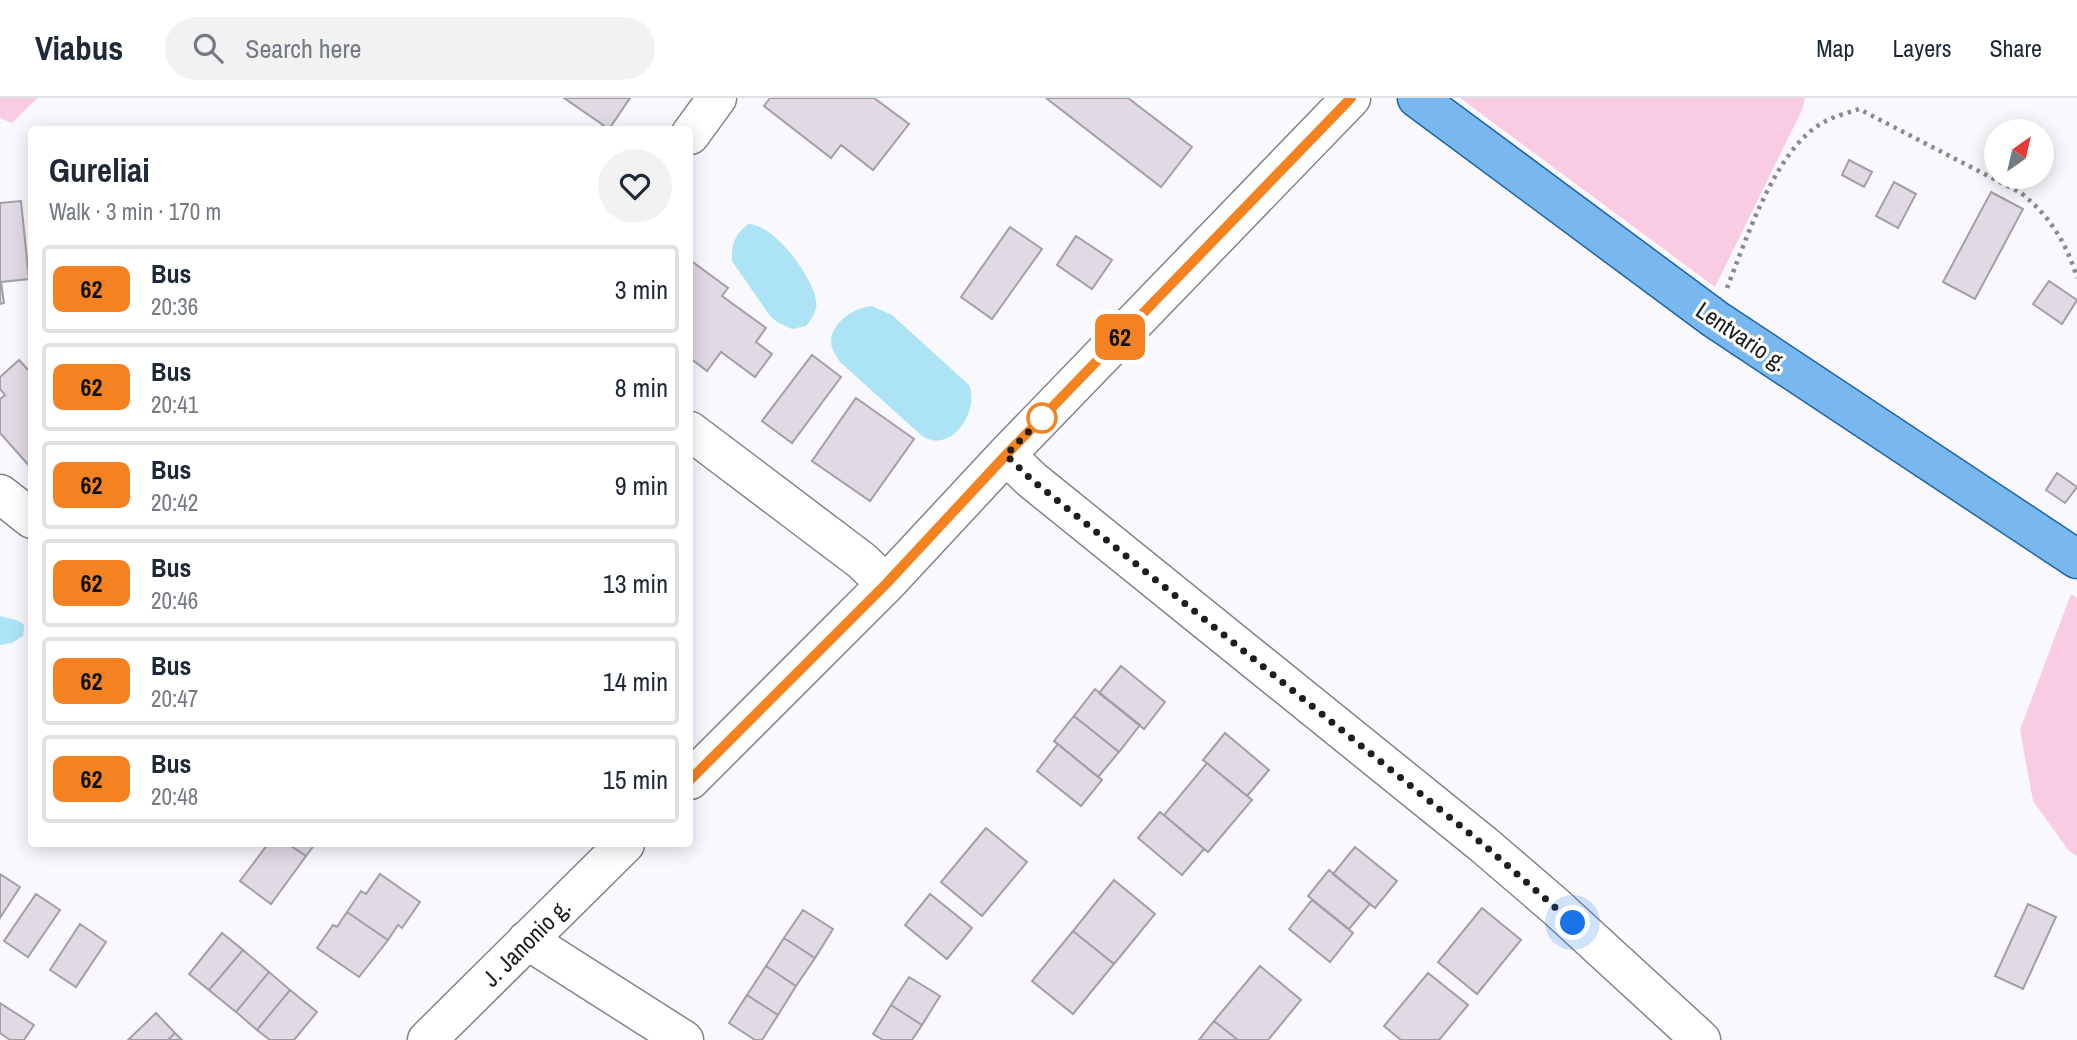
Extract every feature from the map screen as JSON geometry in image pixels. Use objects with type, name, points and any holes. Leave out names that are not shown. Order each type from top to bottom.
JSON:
[{"type":"main road","name":"Lentvario g.","points":[[1417,98],[1716,319],[2077,559]]},
{"type":"street","points":[[693,131],[717,98]]},
{"type":"street","points":[[693,777],[886,584],[1006,455],[1351,98]]},
{"type":"street","points":[[693,433],[862,561],[886,584]]},
{"type":"street","points":[[1006,455],[1032,480],[1484,845],[1701,1040]]},
{"type":"street","points":[[0,494],[28,516]]},
{"type":"street","name":"J. Janonio g.","points":[[427,1040],[622,847]]},
{"type":"street","points":[[527,940],[684,1040]]},
{"type":"path","points":[[1716,319],[1753,221],[1791,149],[1822,122],[1859,109],[2021,193],[2037,205],[2056,229],[2071,258],[2077,278]]},
{"type":"shaded area","points":[[0,98],[37,98],[12,123],[0,118]]},
{"type":"shaded area","points":[[1460,98],[1805,98],[1802,110],[1715,287]]},
{"type":"shaded area","points":[[2071,594],[2077,598],[2077,856],[2069,851],[2033,801],[2020,730]]},
{"type":"water","points":[[748,224],[769,232],[800,265],[816,300],[814,314],[806,326],[792,329],[770,316],[732,261],[735,240]]},
{"type":"water","points":[[872,306],[892,315],[969,385],[971,395],[967,418],[953,435],[943,440],[922,436],[840,362],[831,344],[835,328],[852,313]]},
{"type":"water","points":[[0,616],[24,625],[23,636],[12,643],[0,645]]},
{"type":"building","points":[[564,98],[630,98],[611,126],[605,126]]},
{"type":"building","points":[[770,98],[874,98],[909,124],[873,170],[841,145],[831,158],[764,106]]},
{"type":"building","points":[[1046,98],[1128,98],[1192,147],[1161,187]]},
{"type":"building","points":[[1849,160],[1872,172],[1864,187],[1842,175]]},
{"type":"building","points":[[1894,182],[1916,194],[1898,228],[1876,216]]},
{"type":"building","points":[[1991,192],[2023,209],[1975,299],[1943,282]]},
{"type":"building","points":[[21,201],[28,279],[1,282],[4,303],[0,304],[0,203]]},
{"type":"building","points":[[1010,227],[1042,249],[992,319],[961,297]]},
{"type":"building","points":[[1076,236],[1112,260],[1092,289],[1057,265]]},
{"type":"building","points":[[693,262],[728,288],[722,296],[766,328],[756,342],[772,354],[755,377],[721,352],[707,371],[693,360]]},
{"type":"building","points":[[2049,281],[2077,300],[2062,324],[2033,304]]},
{"type":"building","points":[[812,355],[841,377],[792,443],[762,421]]},
{"type":"building","points":[[19,360],[28,370],[28,464],[0,433],[0,399],[5,395],[0,389],[0,377]]},
{"type":"building","points":[[856,398],[914,439],[870,501],[812,461]]},
{"type":"building","points":[[2057,473],[2077,487],[2065,503],[2046,490]]},
{"type":"building","points":[[1121,666],[1165,702],[1144,729],[1099,693]]},
{"type":"building","points":[[1095,689],[1140,725],[1119,752],[1074,716]]},
{"type":"building","points":[[1074,716],[1119,752],[1098,777],[1054,741]]},
{"type":"building","points":[[1225,733],[1269,770],[1247,796],[1203,760]]},
{"type":"building","points":[[1058,744],[1102,780],[1081,806],[1037,771]]},
{"type":"building","points":[[1207,763],[1252,800],[1208,852],[1164,815]]},
{"type":"building","points":[[1160,812],[1204,849],[1182,875],[1138,838]]},
{"type":"building","points":[[986,828],[1027,862],[982,916],[941,882]]},
{"type":"building","points":[[266,847],[292,847],[306,856],[271,904],[240,881]]},
{"type":"building","points":[[292,847],[313,847],[306,856]]},
{"type":"building","points":[[1355,847],[1397,881],[1375,908],[1333,874]]},
{"type":"building","points":[[1329,870],[1370,904],[1349,929],[1308,896]]},
{"type":"building","points":[[0,874],[20,887],[0,918]]},
{"type":"building","points":[[380,874],[420,902],[402,928],[398,925],[388,940],[347,912],[361,891],[366,894]]},
{"type":"building","points":[[1114,880],[1155,914],[1114,964],[1073,931]]},
{"type":"building","points":[[36,894],[60,910],[28,957],[4,941]]},
{"type":"building","points":[[930,894],[972,928],[947,959],[905,925]]},
{"type":"building","points":[[1312,900],[1353,933],[1330,962],[1289,929]]},
{"type":"building","points":[[2028,904],[2056,917],[2023,989],[1995,976]]},
{"type":"building","points":[[1482,908],[1521,940],[1477,994],[1438,962]]},
{"type":"building","points":[[803,910],[833,929],[815,958],[784,938]]},
{"type":"building","points":[[347,912],[388,940],[359,977],[317,948],[333,925],[337,927]]},
{"type":"building","points":[[80,924],[106,942],[76,987],[50,970]]},
{"type":"building","points":[[1073,931],[1114,964],[1073,1014],[1032,981]]},
{"type":"building","points":[[222,933],[243,950],[209,990],[189,974]]},
{"type":"building","points":[[784,938],[815,958],[796,986],[766,966]]},
{"type":"building","points":[[243,950],[269,972],[236,1012],[209,990]]},
{"type":"building","points":[[766,966],[796,986],[778,1015],[747,995]]},
{"type":"building","points":[[1260,966],[1301,1000],[1268,1040],[1238,1040],[1214,1021]]},
{"type":"building","points":[[269,972],[290,990],[257,1030],[236,1012]]},
{"type":"building","points":[[1428,973],[1468,1005],[1439,1040],[1401,1040],[1384,1026]]},
{"type":"building","points":[[909,977],[940,996],[922,1025],[891,1005]]},
{"type":"building","points":[[290,990],[317,1012],[294,1040],[270,1040],[257,1030]]},
{"type":"building","points":[[747,995],[778,1015],[762,1040],[755,1040],[729,1023]]},
{"type":"building","points":[[0,1003],[34,1025],[24,1040],[10,1040],[0,1033]]},
{"type":"building","points":[[891,1005],[922,1025],[912,1040],[883,1040],[873,1034]]},
{"type":"building","points":[[156,1013],[175,1033],[168,1040],[128,1040]]},
{"type":"building","points":[[1214,1021],[1238,1040],[1199,1040]]},
{"type":"building","points":[[175,1033],[182,1040],[168,1040]]},
{"type":"bus line","name":"62","points":[[693,777],[886,584],[1006,455],[1351,98]]},
{"type":"route","points":[[1042,418],[1044,416],[1006,455],[1032,480],[1484,845],[1573,923]]}]
